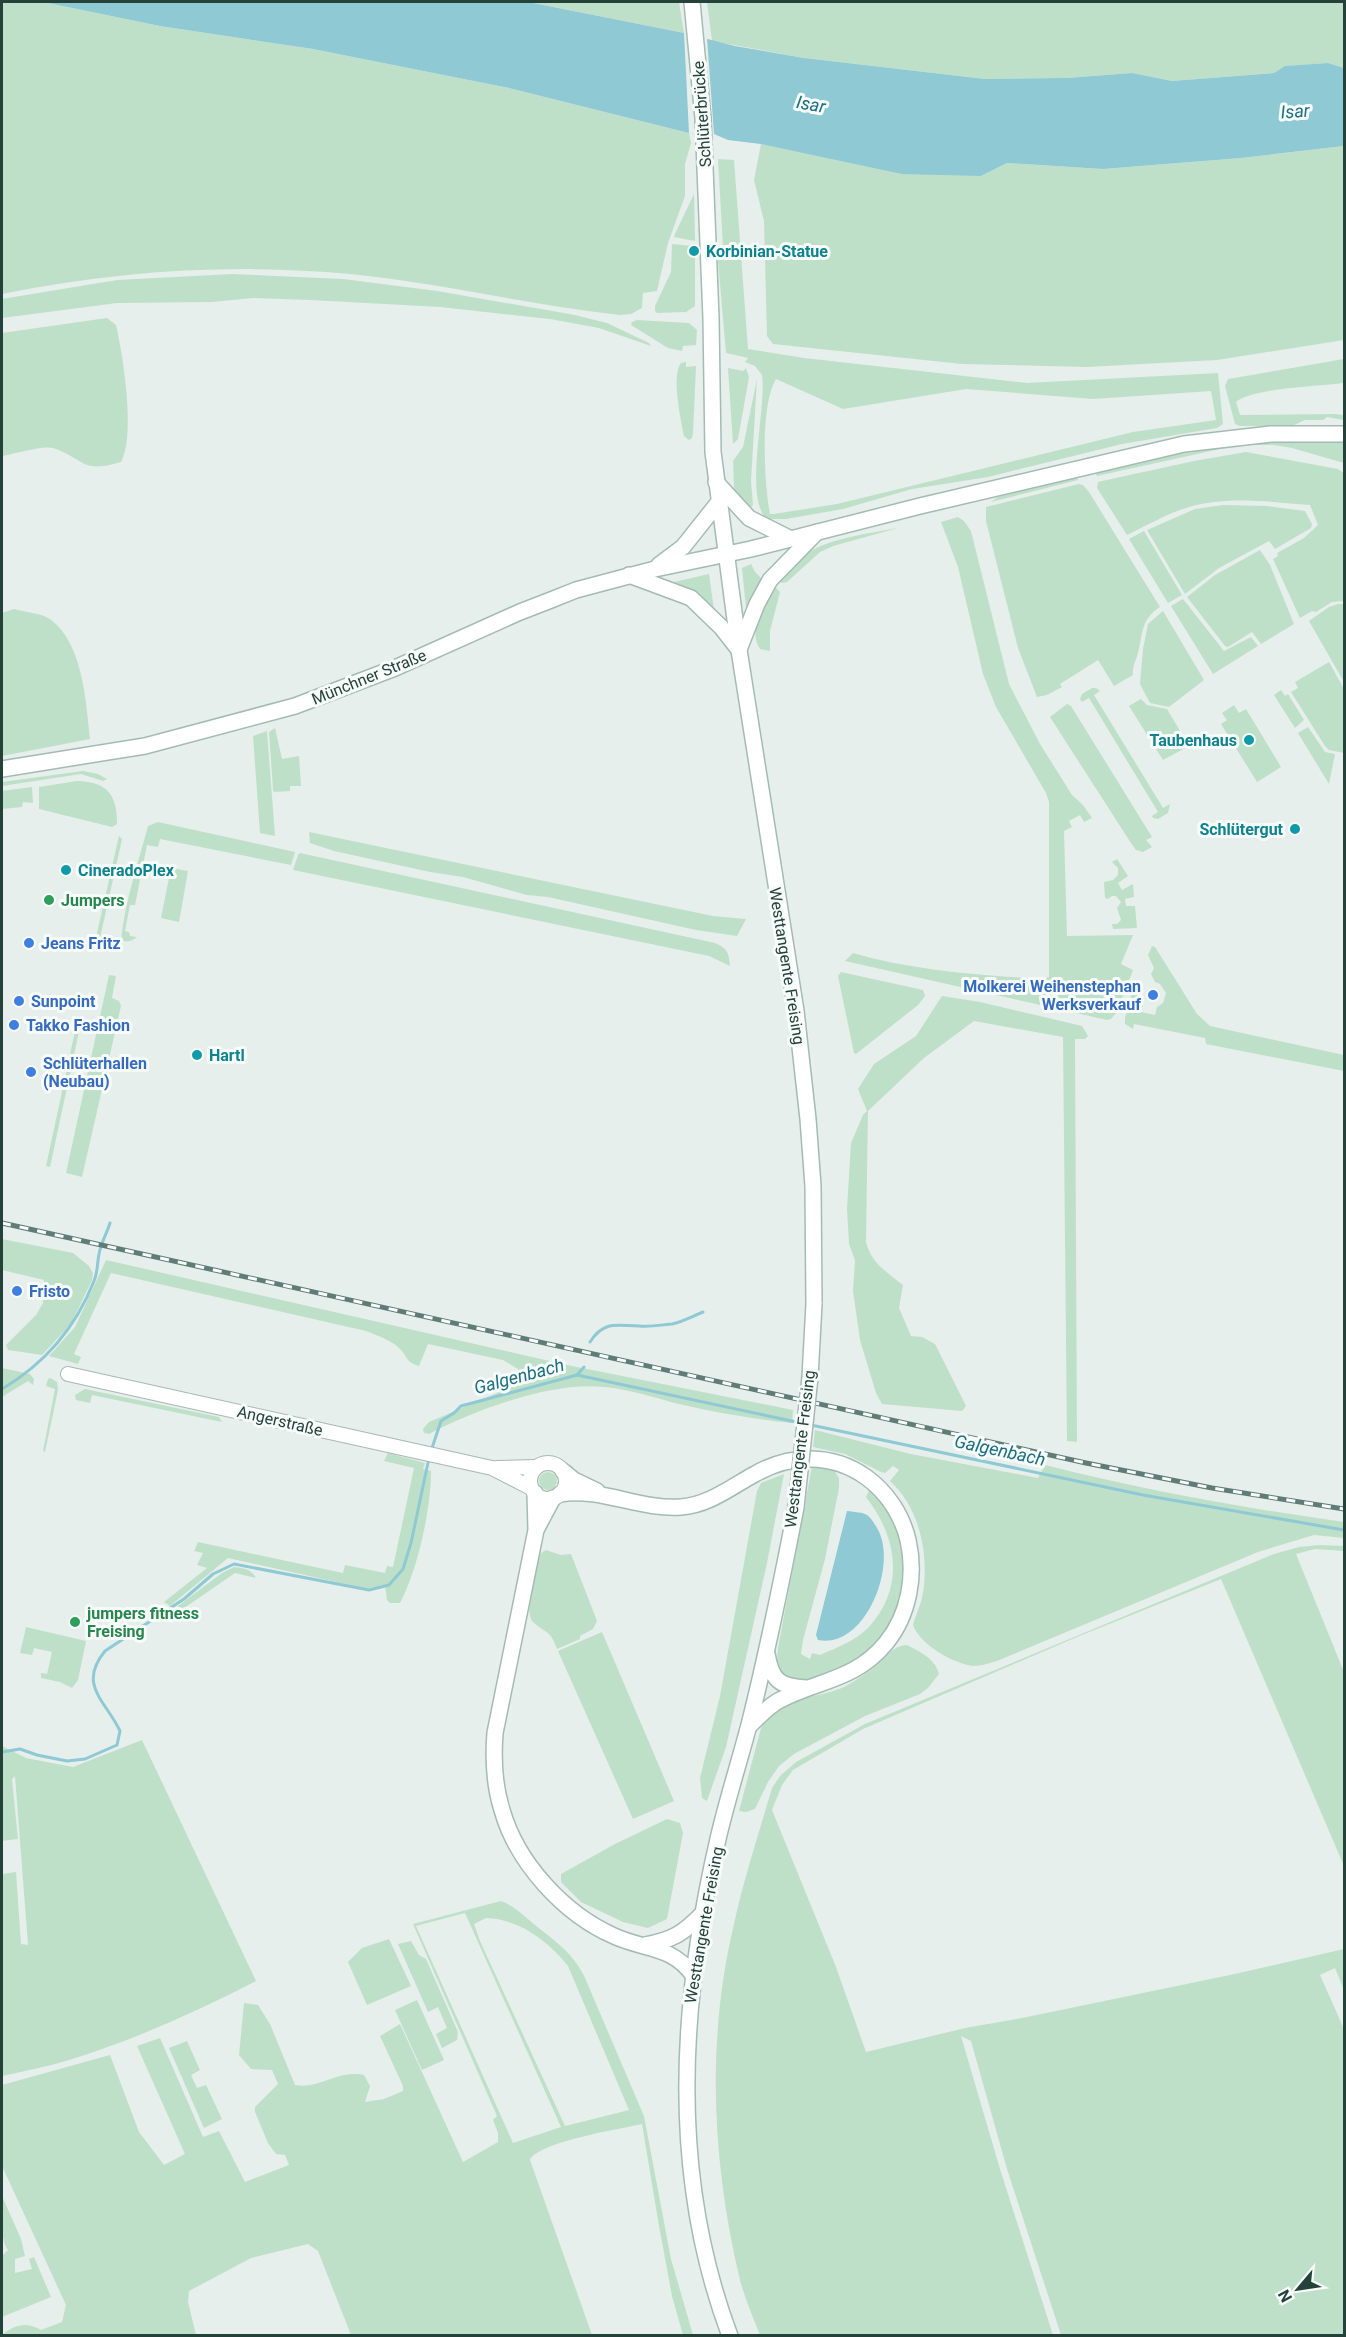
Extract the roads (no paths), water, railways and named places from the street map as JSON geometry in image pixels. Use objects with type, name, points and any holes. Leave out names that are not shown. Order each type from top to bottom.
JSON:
[{"type":"main road","name":"Schlüterbrücke","points":[[692,2],[703,118],[708,226],[712,430],[716,482]]},
{"type":"main road","name":"Münchner Straße","points":[[2,769],[145,746],[295,706],[395,669],[520,612],[576,590],[629,575],[751,549],[1184,444],[1271,434],[1344,434]]},
{"type":"main road","name":"Westtangente Freising","points":[[716,482],[806,1098],[812,1174],[814,1304],[810,1377],[796,1507],[767,1651],[718,1839],[693,1975],[686,2071],[689,2158],[704,2246],[730,2336]]},
{"type":"main road","points":[[716,482],[750,518],[789,538]]},
{"type":"main road","points":[[655,569],[683,547],[718,503]]},
{"type":"main road","points":[[629,575],[691,598],[714,619],[740,650],[757,604],[770,580],[818,531]]},
{"type":"main road","points":[[536,1530],[556,1496],[570,1492],[603,1494],[660,1506],[692,1505],[721,1494],[756,1473],[777,1464],[799,1459],[833,1462],[851,1468],[884,1492],[900,1516],[908,1542],[911,1582],[905,1608],[887,1642],[868,1661],[838,1679],[806,1688],[778,1701],[748,1727]]},
{"type":"main road","points":[[562,1471],[574,1480],[603,1494]]},
{"type":"main road","points":[[533,1490],[536,1530],[495,1733],[493,1760],[502,1810],[517,1845],[529,1863],[564,1903],[597,1928],[615,1937],[671,1954],[686,1965],[693,1975]]},
{"type":"main road","points":[[767,1651],[769,1666],[779,1682],[789,1687],[806,1688]]},
{"type":"main road","points":[[645,1945],[675,1938],[704,1913]]},
{"type":"street","name":"Angerstraße","points":[[68,1374],[492,1468],[533,1490]]},
{"type":"street","points":[[550,1463],[562,1471],[566,1480],[556,1496],[543,1498],[533,1490],[531,1477],[536,1467],[550,1463]]},
{"type":"street","name":"Angerstraße","points":[[492,1468],[536,1467]]},
{"type":"water","name":"Isar","points":[[43,2],[528,2],[684,33],[735,46],[804,58],[985,79],[1067,78],[1132,73],[1172,81],[1274,73],[1285,66],[1328,63],[1344,68],[1344,146],[1241,158],[1103,169],[1007,163],[981,176],[902,174],[761,144],[728,140],[714,134],[689,133],[509,88],[313,49],[160,26]]},
{"type":"water","points":[[847,1511],[865,1514],[871,1518],[877,1528],[883,1544],[884,1562],[880,1582],[863,1618],[850,1632],[835,1640],[818,1640],[816,1635]]},
{"type":"waterway","points":[[2,1389],[45,1356],[78,1314],[95,1278],[100,1250],[110,1223]]},
{"type":"waterway","points":[[590,1342],[600,1330],[606,1327],[672,1324],[703,1312]]},
{"type":"waterway","points":[[577,1375],[584,1367]]},
{"type":"waterway","name":"Galgenbach","points":[[431,1451],[441,1421],[461,1406],[577,1375],[801,1423]]},
{"type":"waterway","name":"Galgenbach","points":[[811,1425],[1143,1495],[1344,1530]]},
{"type":"waterway","name":"Galgenbach","points":[[2,1752],[20,1749],[67,1761],[85,1759],[117,1745],[120,1731],[94,1683],[97,1663],[105,1651],[184,1599],[213,1574],[234,1564],[369,1590],[389,1585],[403,1569],[411,1543],[429,1458]]},
{"type":"railway","points":[[2,1223],[1086,1463],[1212,1488],[1344,1509]]},
{"type":"place","name":"Korbinian-Statue","points":[[694,251]]},
{"type":"place","name":"Taubenhaus","points":[[1249,740]]},
{"type":"place","name":"Schlütergut","points":[[1295,829]]},
{"type":"place","name":"CineradoPlex","points":[[66,870]]},
{"type":"place","name":"Jumpers","points":[[49,900]]},
{"type":"place","name":"Jeans Fritz","points":[[29,943]]},
{"type":"place","name":"Molkerei Weihenstephan Werksverkauf","points":[[1153,995]]},
{"type":"place","name":"Sunpoint","points":[[19,1001]]},
{"type":"place","name":"Takko Fashion","points":[[14,1025]]},
{"type":"place","name":"Hartl","points":[[197,1055]]},
{"type":"place","name":"Schlüterhallen (Neubau)","points":[[31,1072]]},
{"type":"place","name":"Fristo","points":[[17,1291]]},
{"type":"place","name":"jumpers fitness Freising","points":[[75,1622]]}]
